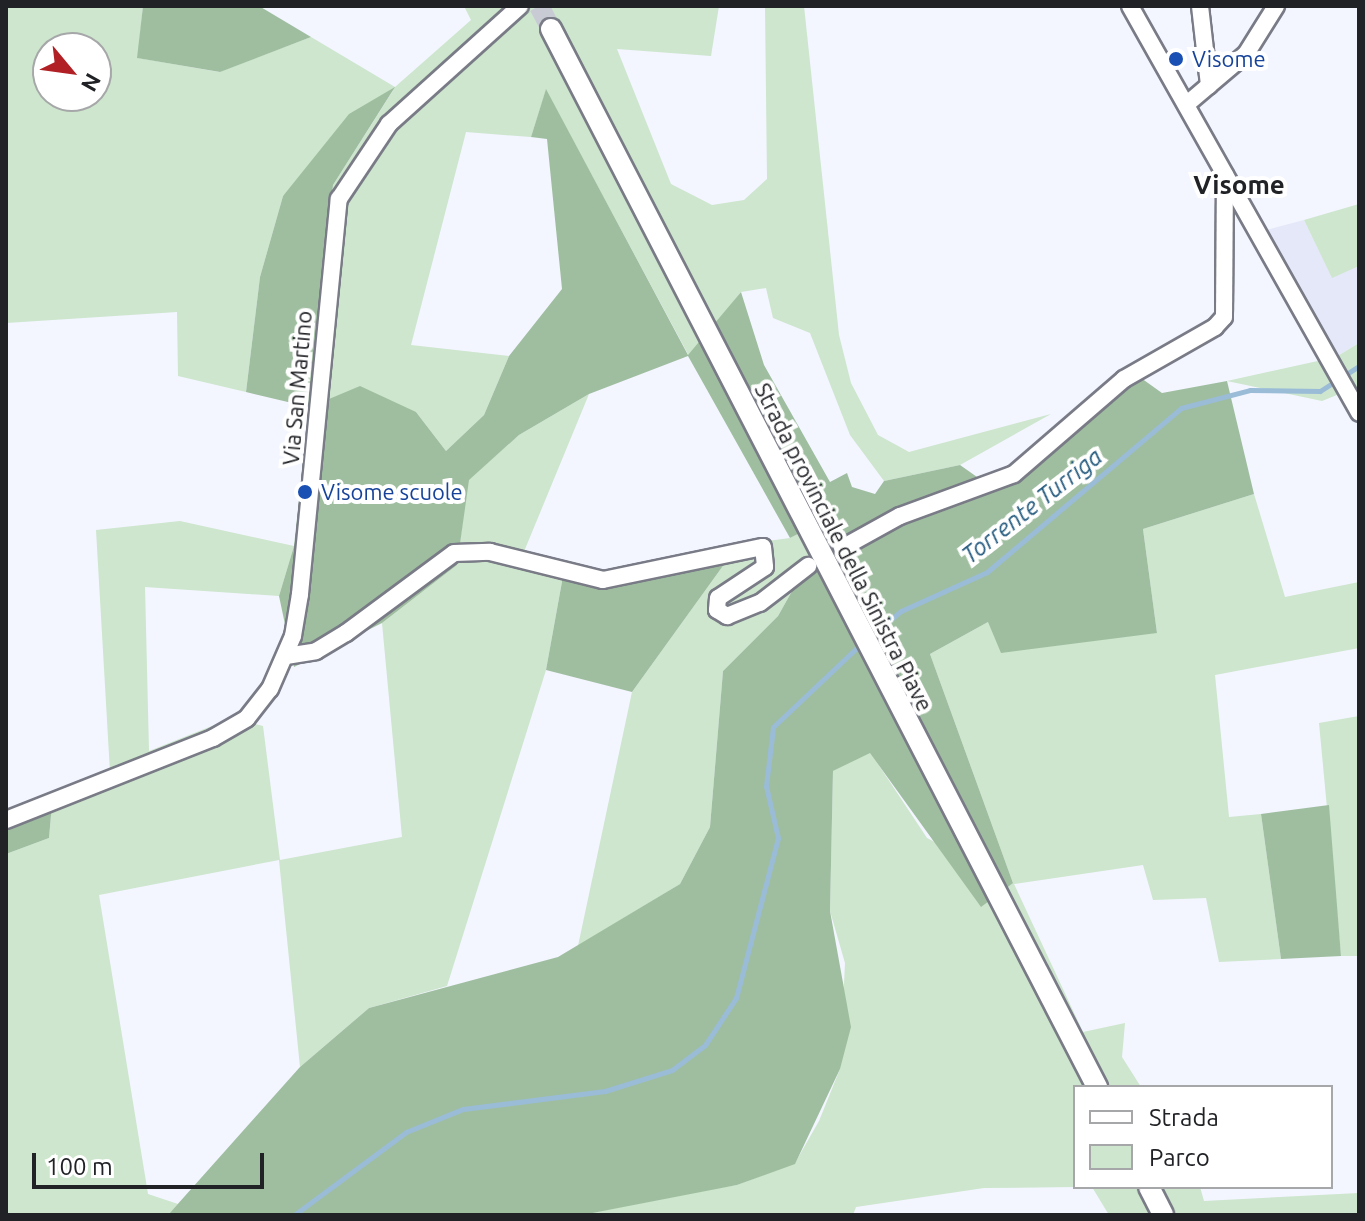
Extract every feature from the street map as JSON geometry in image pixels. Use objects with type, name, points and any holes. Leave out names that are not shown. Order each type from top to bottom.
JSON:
[{"type":"main road","name":"Strada provinciale della Sinistra Piave","points":[[551,29],[832,579],[1096,1085]]},
{"type":"main road","points":[[1150,1189],[1163,1215]]},
{"type":"street","name":"Via San Martino","points":[[6,820],[233,728],[259,705],[286,656],[300,594],[339,199],[389,124],[520,6]]},
{"type":"street","points":[[1130,6],[1355,406]]},
{"type":"street","points":[[1200,6],[1209,85]]},
{"type":"street","points":[[1187,104],[1246,54],[1276,6]]},
{"type":"street","points":[[842,548],[900,516],[1014,474],[1124,379],[1215,327],[1224,317],[1225,175]]},
{"type":"street","points":[[286,656],[316,651],[346,633],[454,553],[490,552],[603,580],[763,547],[765,567],[718,598],[717,610],[727,616],[760,603],[808,566]]},
{"type":"shaded area","points":[[1304,220],[1332,277],[1359,266],[1359,343],[1336,357],[1263,231]]},
{"type":"green space","points":[[6,6],[143,6],[138,58],[219,72],[311,37],[395,87],[471,20],[464,6],[719,6],[711,56],[617,49],[671,184],[712,205],[744,200],[767,179],[765,6],[804,6],[839,335],[851,383],[878,435],[909,452],[1051,414],[960,465],[884,481],[850,435],[810,333],[773,318],[766,288],[741,292],[689,356],[546,90],[531,137],[466,132],[411,345],[509,356],[484,415],[446,451],[416,412],[309,407],[333,185],[394,89],[283,196],[260,277],[246,392],[178,376],[177,312],[6,323]]},
{"type":"green space","points":[[143,6],[259,6],[311,37],[220,72],[137,58]]},
{"type":"green space","points":[[395,87],[333,185],[310,407],[360,386],[416,412],[446,451],[484,415],[509,356],[562,289],[547,139],[531,137],[546,89],[688,355],[741,292],[764,365],[830,482],[847,473],[852,487],[875,494],[884,481],[960,465],[987,484],[1014,474],[1134,373],[1162,393],[1227,381],[1254,494],[1143,529],[1157,633],[1001,653],[988,622],[930,654],[1013,883],[981,907],[870,753],[833,771],[830,911],[851,1027],[840,1069],[795,1164],[737,1185],[582,1215],[168,1215],[300,1067],[369,1008],[558,957],[680,884],[710,827],[723,671],[778,616],[835,515],[790,538],[688,356],[589,394],[519,435],[469,480],[457,565],[382,623],[294,667],[279,596],[294,546],[309,407],[246,392],[260,277],[283,196],[349,114]]},
{"type":"green space","points":[[1359,204],[1359,266],[1332,278],[1304,220]]},
{"type":"green space","points":[[1359,343],[1359,386],[1322,401],[1227,381],[1336,357]]},
{"type":"green space","points":[[589,394],[523,554],[565,565],[546,670],[447,986],[369,1008],[300,1067],[279,860],[99,895],[148,1194],[178,1204],[168,1215],[6,1215],[6,854],[49,838],[53,793],[110,772],[96,530],[180,521],[294,546],[279,596],[145,587],[149,751],[232,718],[263,726],[280,860],[402,837],[382,623],[457,565],[468,480],[519,435]]},
{"type":"green space","points":[[1254,494],[1285,597],[1359,582],[1359,648],[1215,675],[1229,817],[1261,814],[1281,959],[1219,962],[1206,898],[1153,900],[1143,865],[1014,884],[1083,1032],[1125,1023],[1122,1057],[1140,1085],[1073,1085],[1073,1187],[984,1188],[856,1207],[853,1215],[592,1215],[587,1209],[737,1185],[795,1163],[819,1121],[840,1069],[845,963],[830,911],[833,771],[870,752],[927,838],[1013,883],[930,654],[988,622],[1157,633],[1143,529]]},
{"type":"green space","points":[[836,513],[778,616],[723,671],[710,827],[680,884],[578,946],[632,692],[738,545],[790,538]]},
{"type":"green space","points":[[738,545],[632,692],[546,670],[565,565],[594,572]]},
{"type":"green space","points":[[1359,716],[1359,956],[1341,956],[1319,723]]},
{"type":"green space","points":[[53,793],[49,838],[6,854],[6,810]]},
{"type":"green space","points":[[1329,805],[1341,956],[1281,959],[1261,814]]},
{"type":"green space","points":[[1093,1189],[1201,1189],[1204,1201],[1359,1193],[1359,1215],[1109,1215]]},
{"type":"waterway","name":"Torrente Turriga","points":[[871,636],[901,611],[987,572],[1181,408],[1250,390],[1320,391],[1359,366]]},
{"type":"waterway","name":"Torrente Turriga","points":[[294,1215],[406,1132],[463,1109],[605,1091],[672,1070],[705,1045],[736,998],[778,838],[766,786],[773,727],[863,642]]},
{"type":"tunnel","points":[[539,6],[551,29]]},
{"type":"place","name":"Visome","points":[[1176,59]]},
{"type":"place","name":"Visome scuole","points":[[305,492]]},
{"type":"district","name":"Visome","points":[[1239,185]]}]
